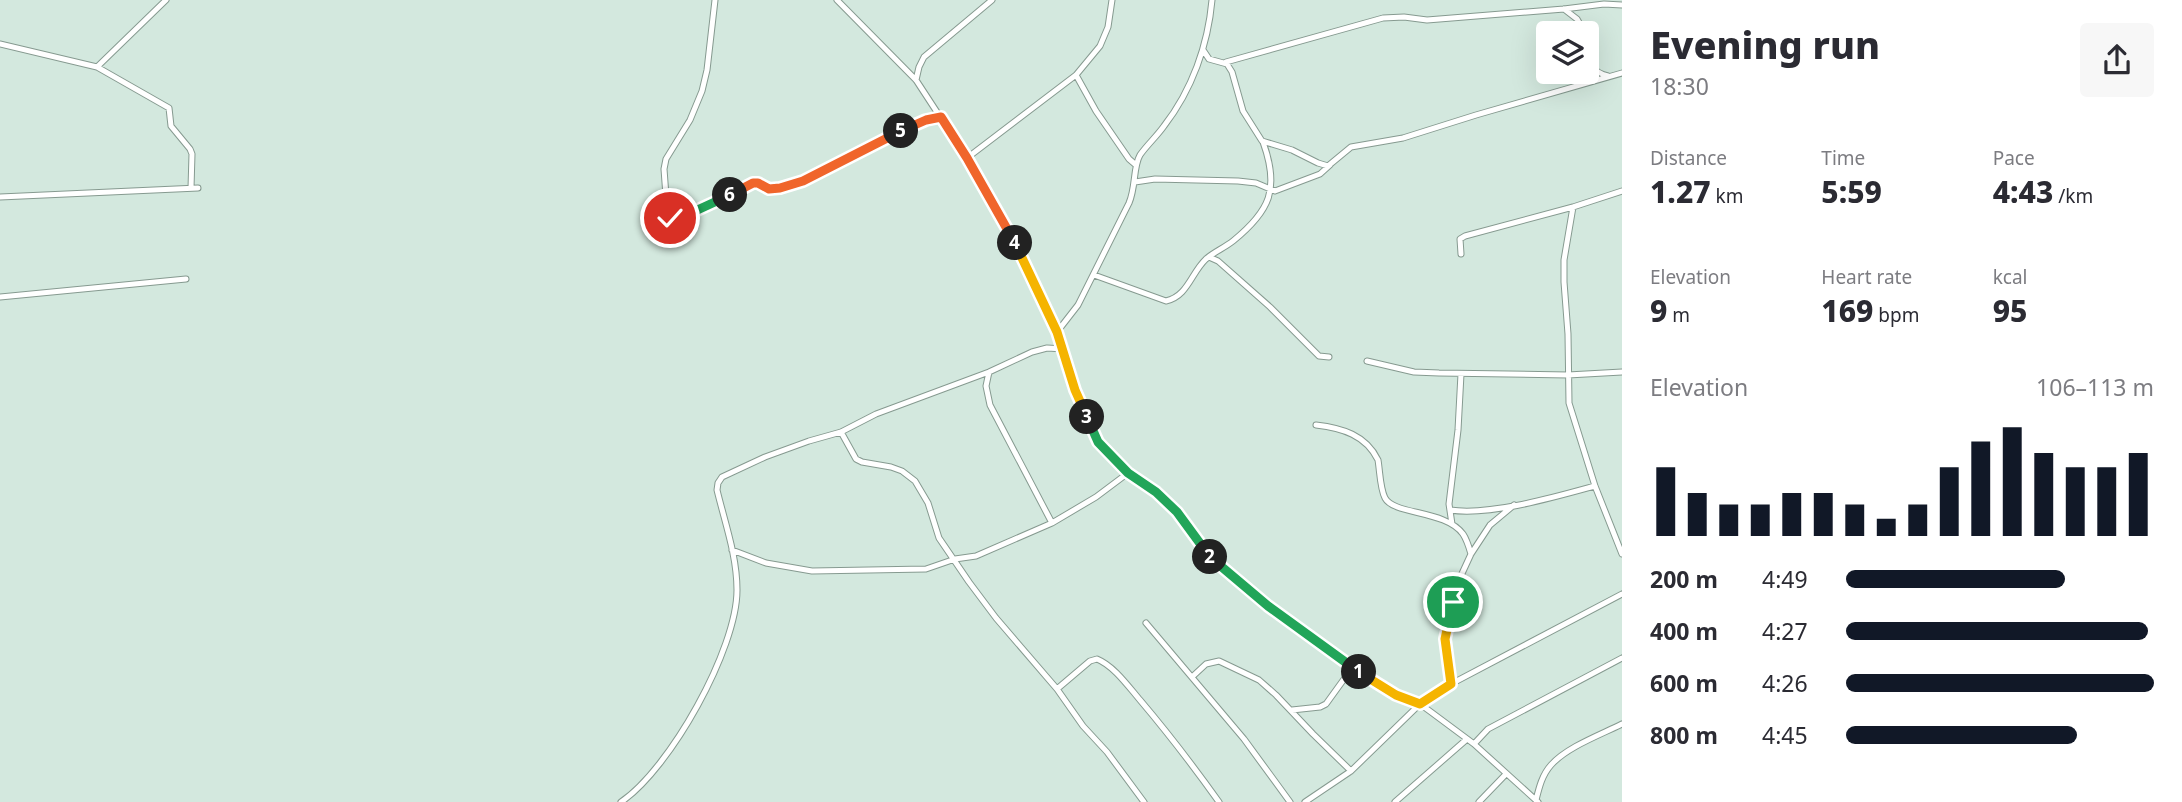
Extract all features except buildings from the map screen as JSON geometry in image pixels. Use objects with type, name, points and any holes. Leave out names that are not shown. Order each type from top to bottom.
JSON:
[{"type":"street","points":[[97,67],[166,0]]},
{"type":"street","points":[[715,0],[702,91],[690,120],[666,159],[664,169],[670,218],[674,220],[711,205],[753,183],[769,189],[803,181],[913,125],[941,117]]},
{"type":"street","points":[[837,0],[916,80],[967,158],[1019,251],[1057,332],[1075,390],[1098,442],[1128,473],[1156,492],[1177,512],[1208,555],[1268,606],[1352,668],[1396,695],[1420,704],[1475,744],[1537,801]]},
{"type":"street","points":[[916,80],[924,57],[992,0]]},
{"type":"street","points":[[967,158],[1076,75],[1100,46],[1108,27],[1112,0]]},
{"type":"street","points":[[1057,332],[1078,305],[1129,202],[1139,157],[1180,102],[1203,50],[1212,0]]},
{"type":"street","points":[[1537,0],[1538,10]]},
{"type":"street","points":[[1203,50],[1209,59],[1226,62],[1383,18],[1427,20],[1604,4],[1622,5]]},
{"type":"street","points":[[1564,9],[1578,21]]},
{"type":"street","points":[[0,44],[97,67],[169,108],[171,126],[192,154],[195,188],[0,197]]},
{"type":"street","points":[[1094,275],[1169,300],[1183,291],[1204,261],[1232,242],[1260,217],[1270,190],[1269,159],[1263,142],[1243,111],[1233,72],[1226,62]]},
{"type":"street","points":[[1599,73],[1610,76]]},
{"type":"street","points":[[1135,182],[1155,179],[1238,181],[1256,183],[1275,191],[1320,174],[1351,147],[1403,138],[1622,73]]},
{"type":"street","points":[[1076,75],[1102,120],[1136,165]]},
{"type":"street","points":[[1263,142],[1292,150],[1325,166],[1330,165]]},
{"type":"street","points":[[1461,254],[1460,239],[1465,236],[1622,191]]},
{"type":"street","points":[[1573,207],[1564,260],[1569,403],[1595,486],[1622,554]]},
{"type":"street","points":[[1209,257],[1218,261],[1270,307],[1319,356],[1329,357]]},
{"type":"street","points":[[0,297],[186,279]]},
{"type":"street","points":[[621,802],[665,756],[713,678],[726,646],[736,603],[737,575],[717,490],[722,477],[765,457],[841,432],[876,414],[989,372],[1041,349],[1064,349]]},
{"type":"street","points":[[1367,361],[1414,372],[1568,375],[1622,372]]},
{"type":"street","points":[[989,372],[986,386],[990,405],[1052,523]]},
{"type":"street","points":[[1452,524],[1450,493],[1458,430],[1461,374]]},
{"type":"street","points":[[1316,425],[1344,430],[1358,436],[1378,460],[1386,501],[1452,524],[1464,535],[1471,554]]},
{"type":"street","points":[[841,432],[856,459],[902,471],[915,481],[928,503],[939,538],[969,582],[1083,726],[1107,752],[1144,802]]},
{"type":"street","points":[[732,550],[766,563],[824,572],[917,571],[955,559],[976,556],[1052,523],[1096,497],[1128,473]]},
{"type":"street","points":[[1450,510],[1514,505],[1595,486]]},
{"type":"street","points":[[1451,684],[1445,639],[1459,580],[1471,554],[1490,525],[1514,505]]},
{"type":"street","points":[[1305,802],[1350,771],[1420,704],[1451,684],[1622,594]]},
{"type":"street","points":[[1146,623],[1244,739],[1290,802]]},
{"type":"street","points":[[1475,744],[1488,729],[1622,658]]},
{"type":"street","points":[[1056,689],[1090,661],[1103,661],[1164,728],[1219,802]]},
{"type":"street","points":[[1192,677],[1213,661],[1227,663],[1259,680],[1292,710],[1350,771]]},
{"type":"street","points":[[1292,710],[1326,704],[1352,668]]},
{"type":"street","points":[[1537,801],[1540,782],[1550,766],[1564,754],[1622,724]]},
{"type":"street","points":[[1395,802],[1468,739]]},
{"type":"street","points":[[1479,802],[1506,774]]},
{"type":"route","points":[[670,218],[674,220],[711,205],[753,183],[769,189],[803,181],[913,125],[941,117],[978,176],[1019,251],[1057,332],[1075,390],[1098,442],[1128,473],[1156,492],[1177,512],[1208,555],[1268,606],[1331,654],[1396,695],[1420,704],[1451,684],[1445,639],[1453,602]]}]
